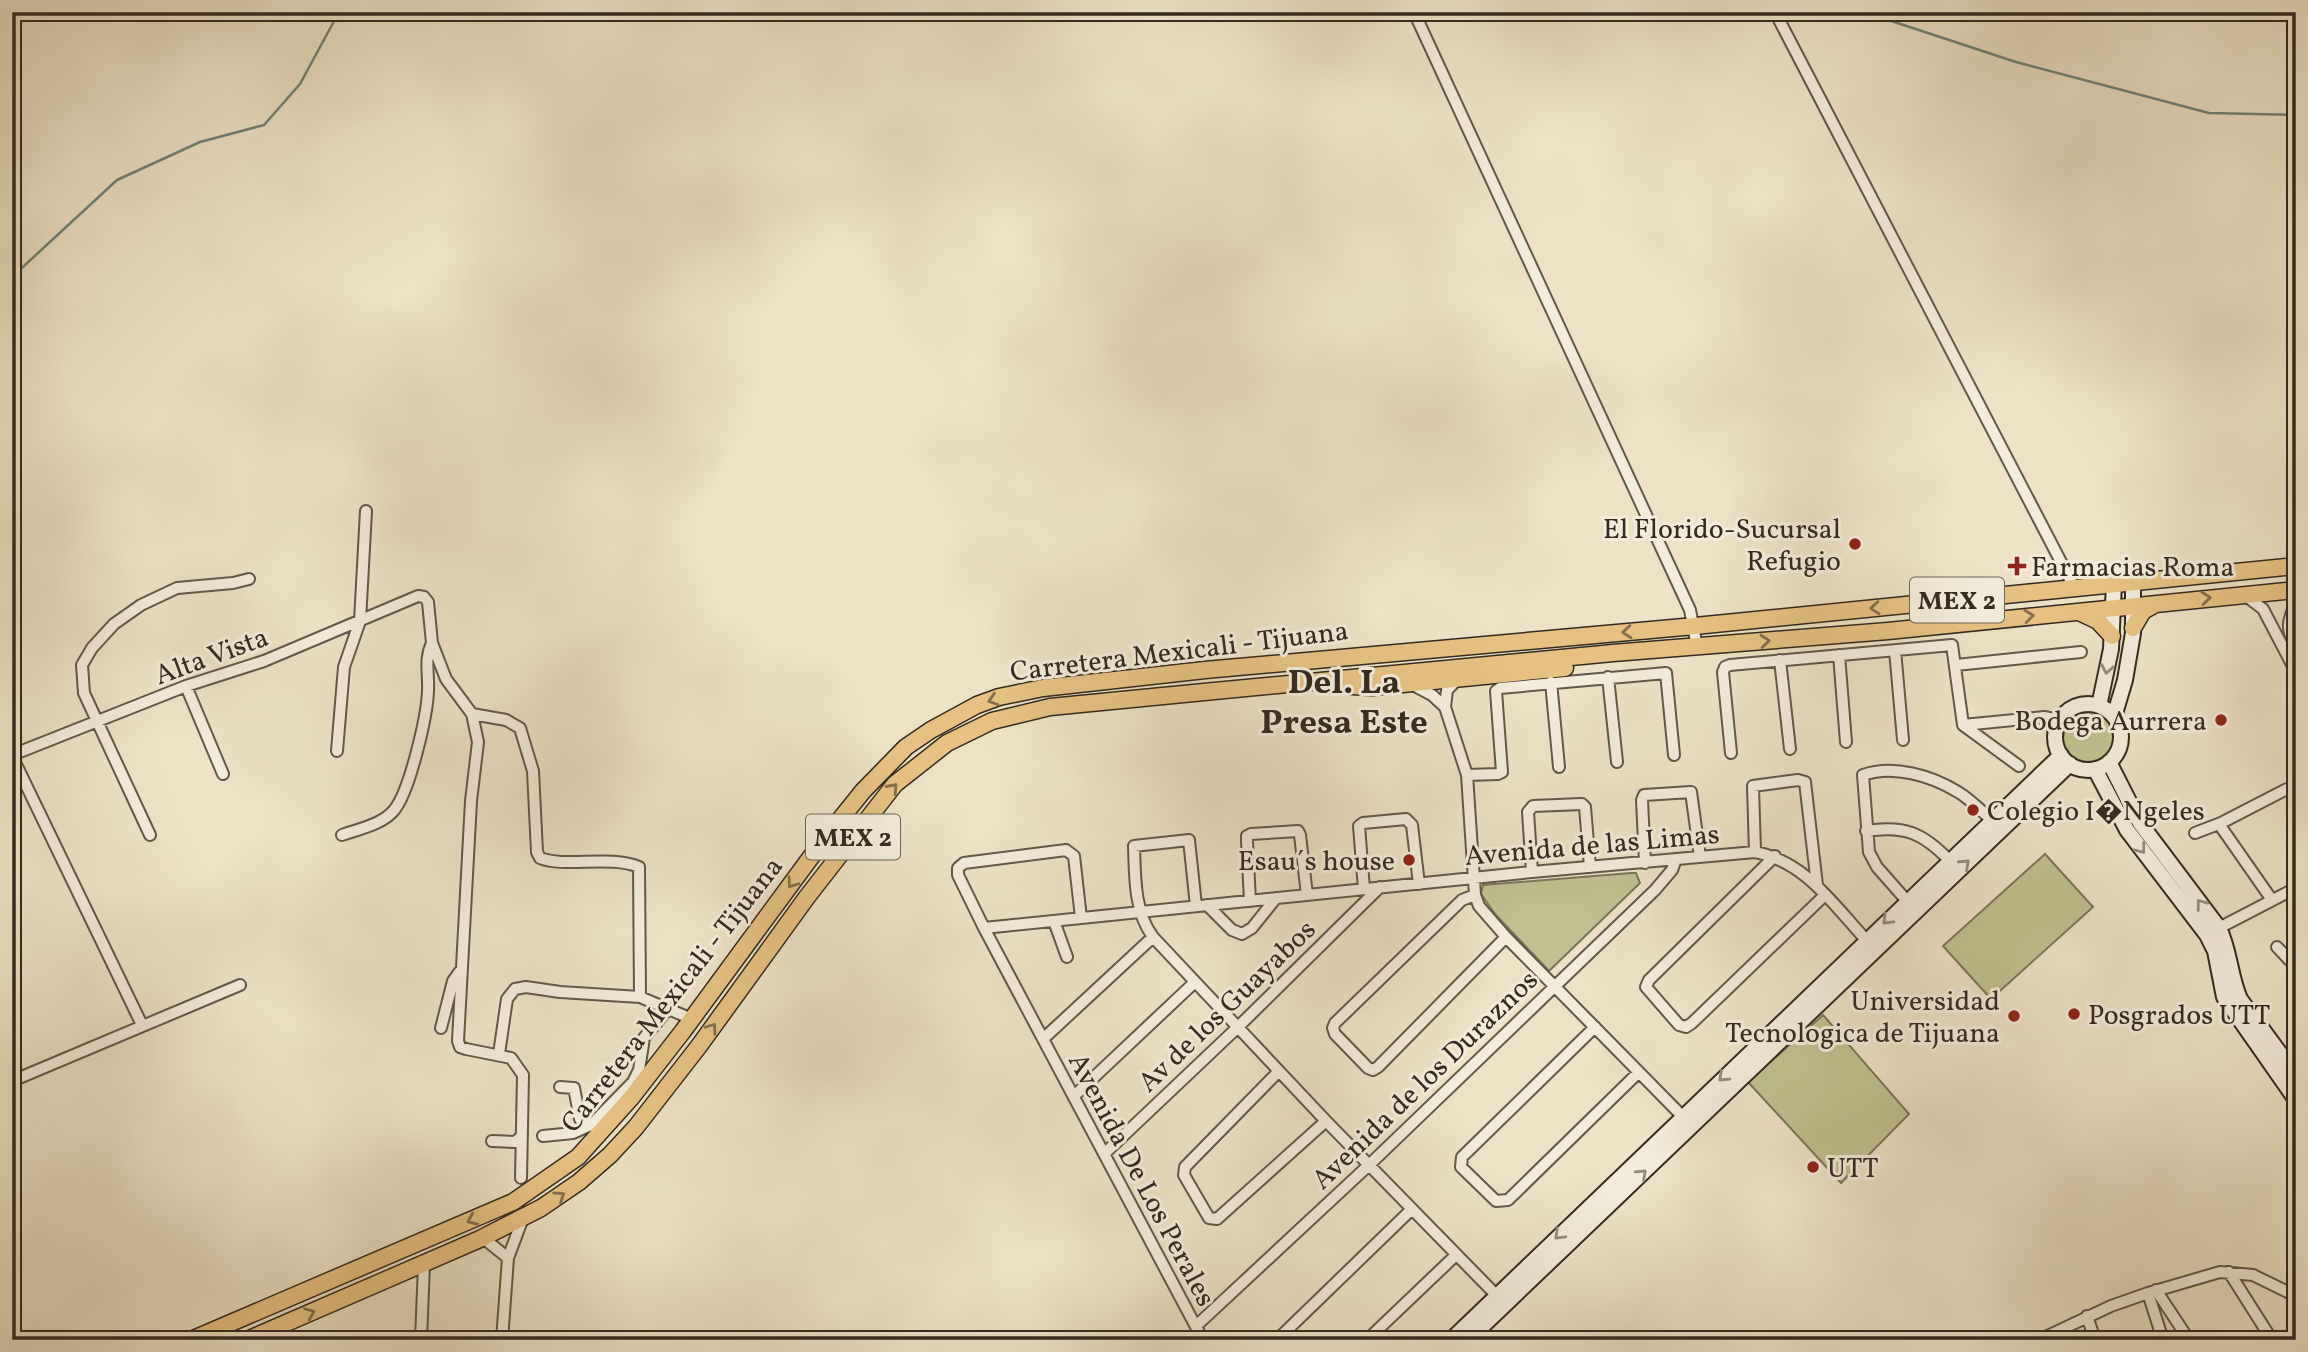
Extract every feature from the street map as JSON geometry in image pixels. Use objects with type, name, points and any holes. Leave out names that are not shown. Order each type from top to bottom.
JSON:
[{"type":"main road","name":"Carretera Mexicali - Tijuana","points":[[191,1340],[513,1202],[578,1157],[692,1019],[822,842],[880,771],[906,747],[977,705],[999,697],[1057,686],[2296,566]]},
{"type":"main road","name":"Carretera Mexicali - Tijuana","points":[[247,1340],[480,1239],[523,1218],[570,1189],[610,1155],[627,1136],[699,1046],[758,963],[895,784],[947,743],[992,721],[1050,708],[1328,680],[1930,627],[2296,590]]},
{"type":"main road","points":[[1930,627],[1942,617],[2006,608],[2012,601],[2012,595]]},
{"type":"main road","points":[[2133,628],[2143,611],[2159,603]]},
{"type":"main road","points":[[2077,611],[2098,621],[2112,636]]},
{"type":"main road","points":[[1328,680],[1361,688],[1410,684],[1674,660],[1690,655],[1697,647]]},
{"type":"street","points":[[1414,12],[1690,610],[1697,647]]},
{"type":"street","points":[[1775,12],[2074,587]]},
{"type":"street","points":[[337,751],[344,667],[360,621],[366,511]]},
{"type":"street","points":[[150,835],[84,693],[82,665],[92,648],[114,624],[141,605],[177,588],[249,579]]},
{"type":"street","points":[[2114,717],[2125,680],[2133,628],[2133,581]]},
{"type":"street","points":[[2099,706],[2112,636],[2114,583]]},
{"type":"street","points":[[2244,594],[2263,609],[2296,672]]},
{"type":"street","name":"Alta Vista","points":[[12,755],[186,686],[264,661],[418,596],[424,597],[428,602],[432,643]]},
{"type":"street","points":[[2296,603],[2288,622],[2288,632],[2296,648]]},
{"type":"street","points":[[432,643],[446,679],[472,714],[478,742],[471,801],[458,1041],[460,1047],[511,1058],[523,1074],[521,1178]]},
{"type":"street","points":[[342,835],[387,817],[401,797],[425,713],[429,689],[426,662],[432,643]]},
{"type":"street","points":[[1731,753],[1723,672],[1725,667],[1952,645],[1964,725],[2019,766]]},
{"type":"street","points":[[1895,650],[1903,740]]},
{"type":"street","points":[[1956,665],[2081,652]]},
{"type":"street","points":[[1839,655],[1846,742]]},
{"type":"street","points":[[1780,660],[1790,749]]},
{"type":"street","points":[[1467,775],[1502,772],[1496,691],[1500,688],[1551,682],[1665,673],[1674,755]]},
{"type":"street","points":[[1608,677],[1617,762]]},
{"type":"street","points":[[1458,679],[1447,690],[1445,707],[1467,775],[1475,895],[1479,906],[1506,937],[1688,1121]]},
{"type":"street","points":[[1551,682],[1559,767]]},
{"type":"street","points":[[1410,684],[1424,690],[1445,707]]},
{"type":"street","points":[[186,686],[223,774]]},
{"type":"street","points":[[2082,705],[2099,706],[2114,717],[2119,725],[2120,746],[2109,762],[2095,769],[2082,769],[2066,760],[2055,737],[2060,720],[2066,713],[2082,705]]},
{"type":"street","points":[[472,714],[506,720],[520,728],[533,771],[537,852],[540,858],[547,861],[591,861],[639,867],[640,997]]},
{"type":"street","points":[[1964,725],[2044,717],[2060,720]]},
{"type":"street","points":[[12,755],[142,1025]]},
{"type":"street","points":[[1871,945],[1907,901],[1992,820],[2066,760]]},
{"type":"street","points":[[1451,1340],[1501,1300],[2066,760]]},
{"type":"street","points":[[2109,762],[2140,823],[2213,931],[2224,997],[2296,1100]]},
{"type":"street","points":[[2095,769],[2127,830],[2225,942],[2240,999],[2296,1075]]},
{"type":"street","points":[[1907,901],[1872,859],[1866,831],[1863,775],[1894,771],[1928,777],[1959,793],[1992,820]]},
{"type":"street","points":[[1755,852],[1753,786],[1798,780],[1805,782],[1808,788],[1817,885]]},
{"type":"street","points":[[2194,833],[2221,823],[2287,789],[2291,789],[2296,795]]},
{"type":"street","points":[[1646,863],[1642,800],[1644,795],[1691,792],[1700,856]]},
{"type":"street","points":[[1532,873],[1528,812],[1533,806],[1582,804],[1585,807],[1590,867]]},
{"type":"street","points":[[1364,889],[1359,825],[1406,819],[1412,825],[1419,884]]},
{"type":"street","points":[[2221,823],[2221,827],[2272,900]]},
{"type":"street","points":[[1866,831],[1902,830],[1920,834],[1950,861]]},
{"type":"street","points":[[1250,901],[1247,836],[1262,833],[1298,831],[1307,895]]},
{"type":"street","points":[[1276,898],[1252,928],[1242,934],[1232,930],[1202,906],[1189,841],[1173,840],[1134,846],[1139,912],[1153,937],[1326,1121],[1501,1300]]},
{"type":"street","name":"Avenida De Los Perales","points":[[1081,918],[1074,856],[1066,850],[964,863],[958,868],[958,875],[984,928],[1203,1340]]},
{"type":"street","name":"Avenida de las Limas","points":[[984,928],[1755,852],[1775,856],[1801,871],[1871,945]]},
{"type":"street","points":[[1775,856],[1648,980],[1646,987],[1679,1025],[1686,1027],[1692,1024],[1825,895]]},
{"type":"street","name":"Avenida de los Duraznos","points":[[1196,1326],[1369,1165],[1655,890],[1672,870],[1676,859]]},
{"type":"street","name":"Av de los Guayabos","points":[[1104,1154],[1380,887]]},
{"type":"street","points":[[2213,931],[2296,888]]},
{"type":"street","points":[[1475,895],[1462,900],[1335,1023],[1335,1034],[1373,1070],[1506,937]]},
{"type":"street","points":[[1055,921],[1067,957]]},
{"type":"street","points":[[1043,1039],[1153,937]]},
{"type":"street","points":[[2277,947],[2294,963]]},
{"type":"street","points":[[441,1028],[453,981],[462,969]]},
{"type":"street","points":[[1074,1096],[1195,982]]},
{"type":"street","points":[[12,1081],[240,985]]},
{"type":"street","points":[[499,1054],[503,1009],[507,999],[515,989],[526,987],[640,997],[692,1019]]},
{"type":"street","points":[[543,1136],[573,1133],[591,1125],[633,1082],[639,1070],[644,1038],[667,1010]]},
{"type":"street","points":[[1595,1027],[1462,1157],[1461,1167],[1496,1201],[1508,1199],[1639,1072]]},
{"type":"street","points":[[1279,1071],[1185,1167],[1184,1175],[1209,1218],[1217,1219],[1326,1121]]},
{"type":"street","points":[[560,1087],[574,1088],[580,1119],[591,1125]]},
{"type":"street","points":[[492,1141],[514,1142],[522,1136]]},
{"type":"street","points":[[1280,1340],[1280,1336],[1412,1209]]},
{"type":"street","points":[[502,1340],[508,1258],[523,1218]]},
{"type":"street","points":[[480,1239],[487,1241],[508,1258]]},
{"type":"street","points":[[1367,1340],[1457,1255]]},
{"type":"street","points":[[421,1340],[424,1264]]},
{"type":"street","points":[[2039,1340],[2152,1291],[2220,1272],[2253,1275],[2296,1296]]},
{"type":"street","points":[[2229,1272],[2272,1340]]},
{"type":"street","points":[[2152,1291],[2163,1340]]},
{"type":"street","points":[[2152,1291],[2189,1340]]},
{"type":"street","points":[[1468,1340],[1501,1300]]},
{"type":"street","points":[[2087,1317],[2095,1340]]},
{"type":"green space","points":[[2089,712],[2108,719],[2115,738],[2108,757],[2089,764],[2070,757],[2063,738],[2070,719]]},
{"type":"green space","points":[[2045,854],[2093,907],[1991,999],[1943,946]]},
{"type":"green space","points":[[1636,873],[1640,883],[1549,971],[1495,914],[1481,894],[1483,885]]},
{"type":"green space","points":[[1823,1015],[1909,1114],[1841,1183],[1748,1082]]},
{"type":"waterway","points":[[12,277],[117,180],[200,142],[264,125],[300,84],[339,12]]},
{"type":"waterway","points":[[1864,12],[2016,62],[2209,113],[2296,115]]},
{"type":"place","name":"El Florido-Sucursal Refugio","points":[[1855,544]]},
{"type":"place","name":"Farmacias Roma","points":[[2017,566]]},
{"type":"place","name":"Bodega Aurrera","points":[[2221,720]]},
{"type":"place","name":"Colegio I�Ngeles","points":[[1973,810]]},
{"type":"place","name":"Esau´s house","points":[[1409,860]]},
{"type":"place","name":"Posgrados UTT","points":[[2074,1014]]},
{"type":"place","name":"Universidad Tecnologica de Tijuana","points":[[2014,1016]]},
{"type":"place","name":"UTT","points":[[1813,1167]]},
{"type":"district","name":"Del. La Presa Este","points":[[1344,701]]}]
